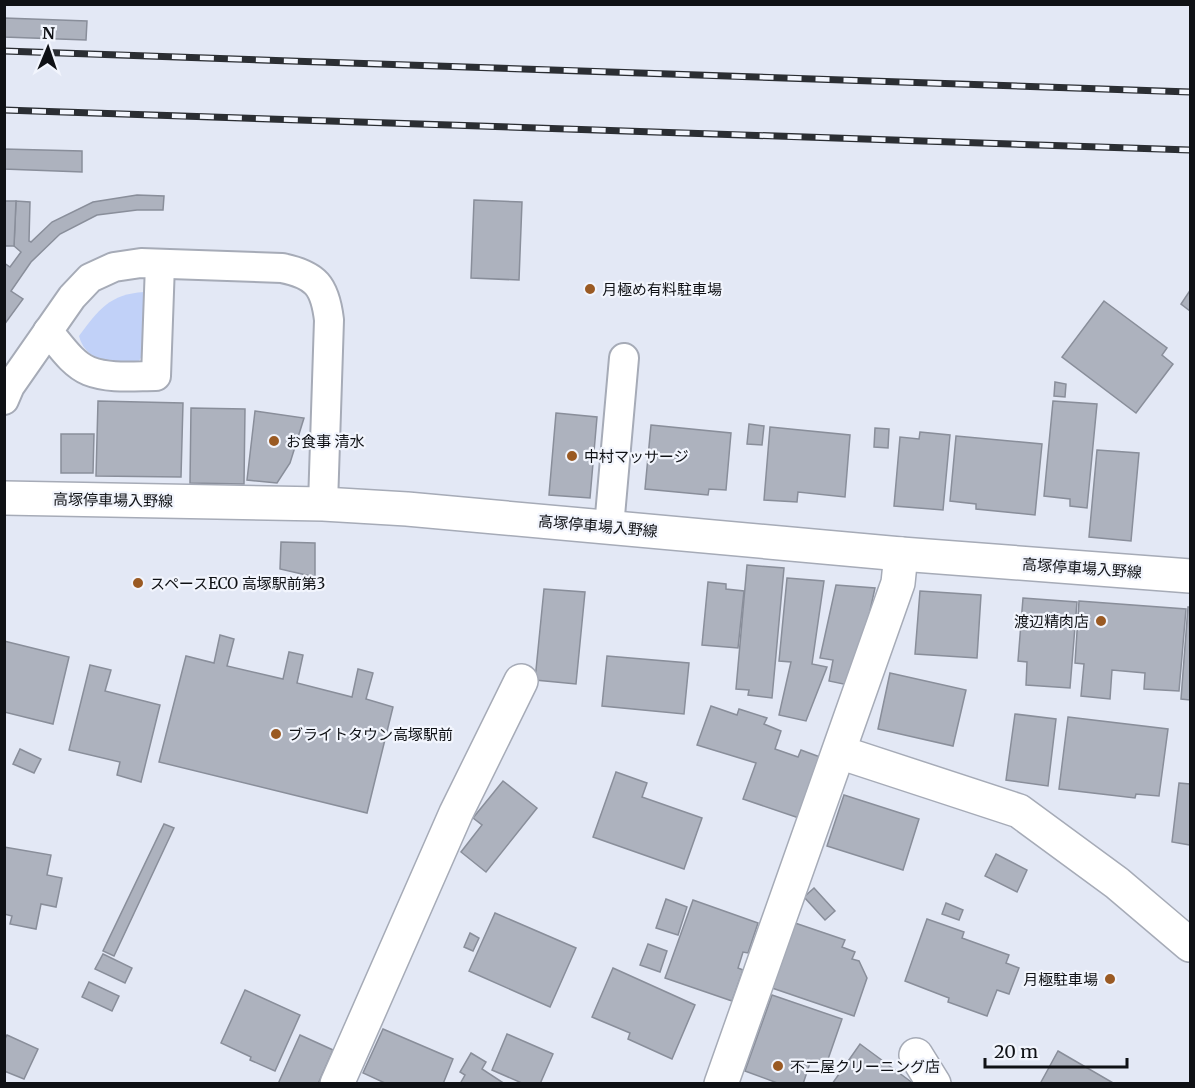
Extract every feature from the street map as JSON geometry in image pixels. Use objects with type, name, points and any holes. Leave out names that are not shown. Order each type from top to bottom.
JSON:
[{"type":"street","name":"高塚停車場入野線","points":[[4,498],[323,504],[406,509],[901,554],[1191,576]]},
{"type":"street","points":[[721,1083],[898,583],[901,554]]},
{"type":"street","points":[[337,1083],[456,813],[521,681]]},
{"type":"street","points":[[839,752],[1019,811],[1117,883],[1191,945]]},
{"type":"street","points":[[916,1055],[934,1083]]},
{"type":"lane","points":[[4,400],[10,386],[72,297],[90,278],[114,267],[141,263],[282,268],[301,272],[317,283],[327,300],[329,320],[323,504]]},
{"type":"lane","points":[[48,332],[73,360],[88,371],[107,375],[156,376],[160,264]]},
{"type":"lane","points":[[609,527],[624,358]]},
{"type":"shaded area","points":[[144,292],[143,354],[139,361],[111,362],[88,352],[79,336],[92,318],[106,305],[122,296]]},
{"type":"building","points":[[4,18],[87,21],[86,40],[4,37]]},
{"type":"building","points":[[4,149],[82,151],[82,172],[4,169]]},
{"type":"building","points":[[137,195],[164,196],[163,210],[137,210],[97,215],[60,234],[31,262],[11,291],[23,299],[4,325],[4,263],[10,267],[21,252],[14,246],[16,201],[30,202],[29,241],[31,242],[52,222],[93,202]]},
{"type":"building","points":[[474,200],[522,202],[519,280],[471,278]]},
{"type":"building","points":[[4,201],[16,201],[14,246],[4,246]]},
{"type":"building","points":[[1190,293],[1190,311],[1181,304]]},
{"type":"building","points":[[1104,301],[1167,348],[1162,355],[1173,364],[1136,413],[1062,357]]},
{"type":"building","points":[[1055,382],[1066,384],[1065,397],[1054,396]]},
{"type":"building","points":[[98,401],[183,403],[181,477],[96,476]]},
{"type":"building","points":[[1053,401],[1097,404],[1087,508],[1070,506],[1070,499],[1044,496]]},
{"type":"building","points":[[191,408],[245,409],[244,484],[190,483]]},
{"type":"building","name":"お食事 清水","points":[[255,411],[304,418],[290,463],[277,483],[247,480]]},
{"type":"building","points":[[556,413],[597,417],[590,498],[549,495]]},
{"type":"building","points":[[749,424],[764,426],[762,445],[747,444]]},
{"type":"building","points":[[651,425],[731,433],[726,490],[709,489],[708,495],[645,489]]},
{"type":"building","points":[[770,427],[850,435],[845,497],[798,492],[797,502],[764,500]]},
{"type":"building","points":[[875,428],[889,429],[888,448],[874,447]]},
{"type":"building","points":[[920,432],[950,435],[943,510],[894,506],[900,437],[919,439]]},
{"type":"building","points":[[61,434],[94,434],[93,473],[61,473]]},
{"type":"building","points":[[956,436],[1042,444],[1035,515],[976,509],[976,504],[950,501]]},
{"type":"building","points":[[1097,450],[1139,453],[1131,541],[1089,537]]},
{"type":"building","points":[[281,542],[315,543],[315,577],[280,569]]},
{"type":"building","points":[[747,565],[784,568],[772,698],[748,695],[749,690],[736,689]]},
{"type":"building","points":[[787,578],[824,581],[812,664],[827,667],[806,721],[779,715],[791,662],[779,661]]},
{"type":"building","points":[[708,582],[726,584],[726,589],[744,591],[738,648],[702,645]]},
{"type":"building","points":[[836,585],[875,588],[858,666],[848,685],[829,681],[833,660],[820,658]]},
{"type":"building","points":[[544,589],[585,592],[576,684],[535,680]]},
{"type":"building","points":[[920,591],[981,595],[977,658],[915,654]]},
{"type":"building","points":[[1023,598],[1077,602],[1070,688],[1026,685],[1027,662],[1018,661]]},
{"type":"building","points":[[1079,601],[1186,609],[1179,691],[1144,689],[1145,673],[1112,670],[1110,699],[1081,696],[1084,664],[1075,663]]},
{"type":"building","points":[[1188,607],[1190,607],[1190,700],[1181,699]]},
{"type":"building","name":"ブライトタウン高塚駅前","points":[[220,635],[234,639],[227,666],[283,679],[289,652],[303,655],[297,683],[352,697],[358,669],[373,673],[366,699],[393,707],[367,813],[159,762],[186,656],[214,663]]},
{"type":"building","points":[[4,641],[69,657],[53,724],[4,712]]},
{"type":"building","points":[[607,656],[689,663],[684,714],[602,706]]},
{"type":"building","points":[[90,665],[111,670],[105,691],[160,705],[141,782],[117,775],[120,762],[69,750]]},
{"type":"building","points":[[890,673],[966,690],[953,746],[878,729]]},
{"type":"building","points":[[711,706],[737,715],[739,709],[767,718],[764,724],[781,731],[775,749],[798,757],[801,750],[820,757],[799,818],[743,799],[756,763],[697,745]]},
{"type":"building","points":[[1015,714],[1056,719],[1048,786],[1006,780]]},
{"type":"building","points":[[1068,717],[1168,729],[1159,796],[1136,794],[1135,798],[1059,789]]},
{"type":"building","points":[[20,749],[41,759],[34,773],[13,764]]},
{"type":"building","points":[[616,772],[647,783],[642,797],[702,818],[684,869],[593,837]]},
{"type":"building","points":[[503,781],[537,808],[486,872],[461,852],[482,825],[473,818]]},
{"type":"building","points":[[1179,783],[1190,784],[1190,845],[1172,842]]},
{"type":"building","points":[[844,795],[919,819],[903,870],[827,846]]},
{"type":"building","points":[[164,824],[174,828],[114,956],[103,951]]},
{"type":"building","points":[[4,847],[51,855],[47,875],[62,878],[56,907],[41,904],[36,929],[10,924],[12,916],[4,914]]},
{"type":"building","points":[[996,854],[1027,870],[1017,892],[985,876]]},
{"type":"building","points":[[814,888],[835,911],[825,920],[804,897]]},
{"type":"building","points":[[666,899],[687,907],[678,935],[656,928]]},
{"type":"building","points":[[693,900],[758,923],[748,953],[743,952],[738,968],[743,970],[732,1001],[665,978]]},
{"type":"building","points":[[946,903],[963,910],[959,920],[942,914]]},
{"type":"building","points":[[495,913],[576,948],[550,1007],[469,971]]},
{"type":"building","points":[[927,919],[964,932],[962,938],[1009,955],[1006,963],[1019,968],[1009,994],[997,990],[987,1016],[948,1002],[949,998],[905,981]]},
{"type":"building","points":[[795,923],[845,940],[842,947],[855,952],[852,959],[859,961],[867,978],[854,1016],[772,988]]},
{"type":"building","points":[[470,933],[479,938],[473,951],[464,947]]},
{"type":"building","points":[[648,944],[667,951],[660,972],[640,965]]},
{"type":"building","points":[[103,954],[132,968],[125,983],[95,969]]},
{"type":"building","points":[[613,968],[695,1005],[672,1059],[628,1039],[630,1033],[592,1017]]},
{"type":"building","points":[[89,982],[119,996],[112,1011],[82,997]]},
{"type":"building","points":[[245,990],[300,1015],[275,1071],[221,1043]]},
{"type":"building","points":[[772,995],[842,1019],[826,1065],[811,1060],[803,1084],[780,1084],[745,1071]]},
{"type":"building","points":[[383,1029],[453,1059],[443,1084],[387,1084],[363,1073]]},
{"type":"building","points":[[507,1034],[553,1054],[540,1084],[524,1084],[492,1070]]},
{"type":"building","points":[[7,1035],[38,1049],[24,1079],[4,1071],[4,1041]]},
{"type":"building","points":[[300,1035],[333,1050],[318,1084],[278,1084]]},
{"type":"building","points":[[860,1044],[914,1084],[832,1084]]},
{"type":"building","points":[[1058,1051],[1115,1084],[1040,1084]]},
{"type":"building","points":[[471,1053],[486,1062],[482,1069],[505,1084],[460,1084],[465,1075],[460,1072]]},
{"type":"railway","points":[[4,51],[1190,92]]},
{"type":"railway","points":[[4,110],[1190,150]]},
{"type":"place","name":"月極め有料駐車場","points":[[590,289]]},
{"type":"place","name":"お食事 清水","points":[[274,441]]},
{"type":"place","name":"中村マッサージ","points":[[572,456]]},
{"type":"place","name":"スペースECO 高塚駅前第3","points":[[138,583]]},
{"type":"place","name":"渡辺精肉店","points":[[1101,621]]},
{"type":"place","name":"ブライトタウン高塚駅前","points":[[276,734]]},
{"type":"place","name":"月極駐車場","points":[[1110,979]]},
{"type":"place","name":"不二屋クリーニング店","points":[[778,1066]]}]
